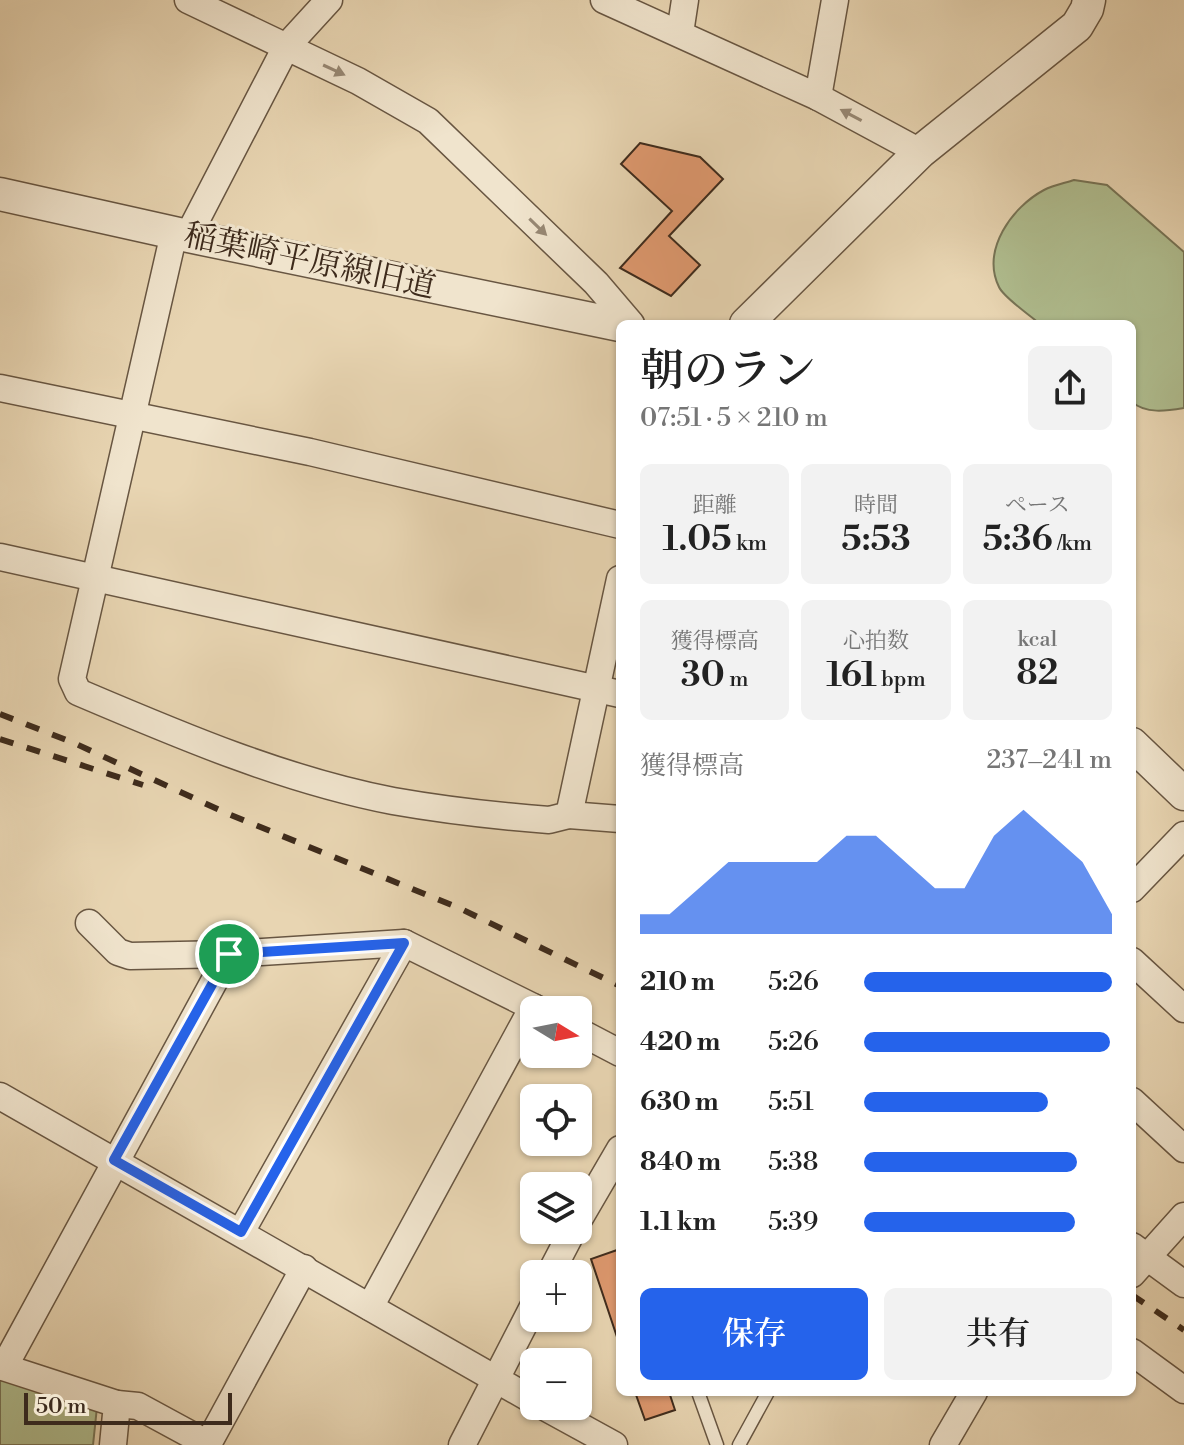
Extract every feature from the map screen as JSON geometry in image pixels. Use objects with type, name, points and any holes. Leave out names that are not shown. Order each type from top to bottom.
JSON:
[{"type":"street","points":[[188,0],[358,81],[428,121],[596,283],[628,320]]},
{"type":"street","points":[[329,0],[286,47],[181,235],[133,417],[72,679],[78,692],[193,741],[305,778],[391,800],[549,820],[569,815],[616,819]]},
{"type":"street","points":[[604,0],[818,97],[920,152]]},
{"type":"street","points":[[680,33],[685,0]]},
{"type":"street","points":[[818,97],[835,0]]},
{"type":"street","points":[[750,320],[920,152],[1077,26],[1089,0]]},
{"type":"street","name":"稲葉崎平原線旧道","points":[[0,194],[181,235],[616,324]]},
{"type":"street","points":[[0,388],[310,452],[616,524]]},
{"type":"street","points":[[0,557],[608,691]]},
{"type":"street","points":[[569,815],[608,691],[616,616]]},
{"type":"street","points":[[1136,748],[1184,794]]},
{"type":"street","points":[[1136,885],[1184,835]]},
{"type":"street","points":[[89,923],[118,952],[130,956],[229,954],[404,943],[520,1000]]},
{"type":"street","points":[[241,1232],[404,943]]},
{"type":"street","points":[[229,954],[2,1367],[117,1404],[138,1406],[208,1444],[304,1268]]},
{"type":"street","points":[[1136,965],[1184,1009]]},
{"type":"street","points":[[370,1307],[520,1037]]},
{"type":"street","points":[[592,1038],[616,1051]]},
{"type":"street","points":[[0,1096],[520,1393]]},
{"type":"street","points":[[1136,1105],[1184,1149]]},
{"type":"street","points":[[592,1200],[616,1164]]},
{"type":"street","points":[[1184,1216],[1137,1259],[1184,1284]]},
{"type":"street","points":[[462,1445],[520,1332]]},
{"type":"street","points":[[1136,1355],[1184,1390]]},
{"type":"street","points":[[943,1445],[972,1396]]},
{"type":"street","points":[[113,1445],[117,1404]]},
{"type":"street","points":[[560,1420],[576,1434],[614,1445]]},
{"type":"lane","points":[[699,1396],[717,1445]]},
{"type":"lane","points":[[739,1445],[766,1396]]},
{"type":"green space","points":[[1074,180],[1107,185],[1184,252],[1184,408],[1163,411],[1136,405],[1136,320],[1035,320],[999,287],[994,273],[994,259],[1003,231],[1021,207],[1055,185]]},
{"type":"green space","points":[[0,1376],[97,1407],[93,1445],[0,1445]]},
{"type":"building","points":[[640,143],[700,157],[723,179],[669,236],[700,265],[671,296],[620,268],[672,211],[621,164]]},
{"type":"building","points":[[616,1250],[616,1334],[592,1260]]},
{"type":"building","points":[[636,1396],[670,1396],[675,1410],[645,1420]]},
{"type":"railway","points":[[0,714],[74,743],[226,813],[459,908],[616,984]]},
{"type":"railway","points":[[0,739],[143,785]]},
{"type":"railway","points":[[1136,1298],[1184,1330]]},
{"type":"route","points":[[404,943],[241,1232],[114,1160],[229,954],[404,943]]}]
